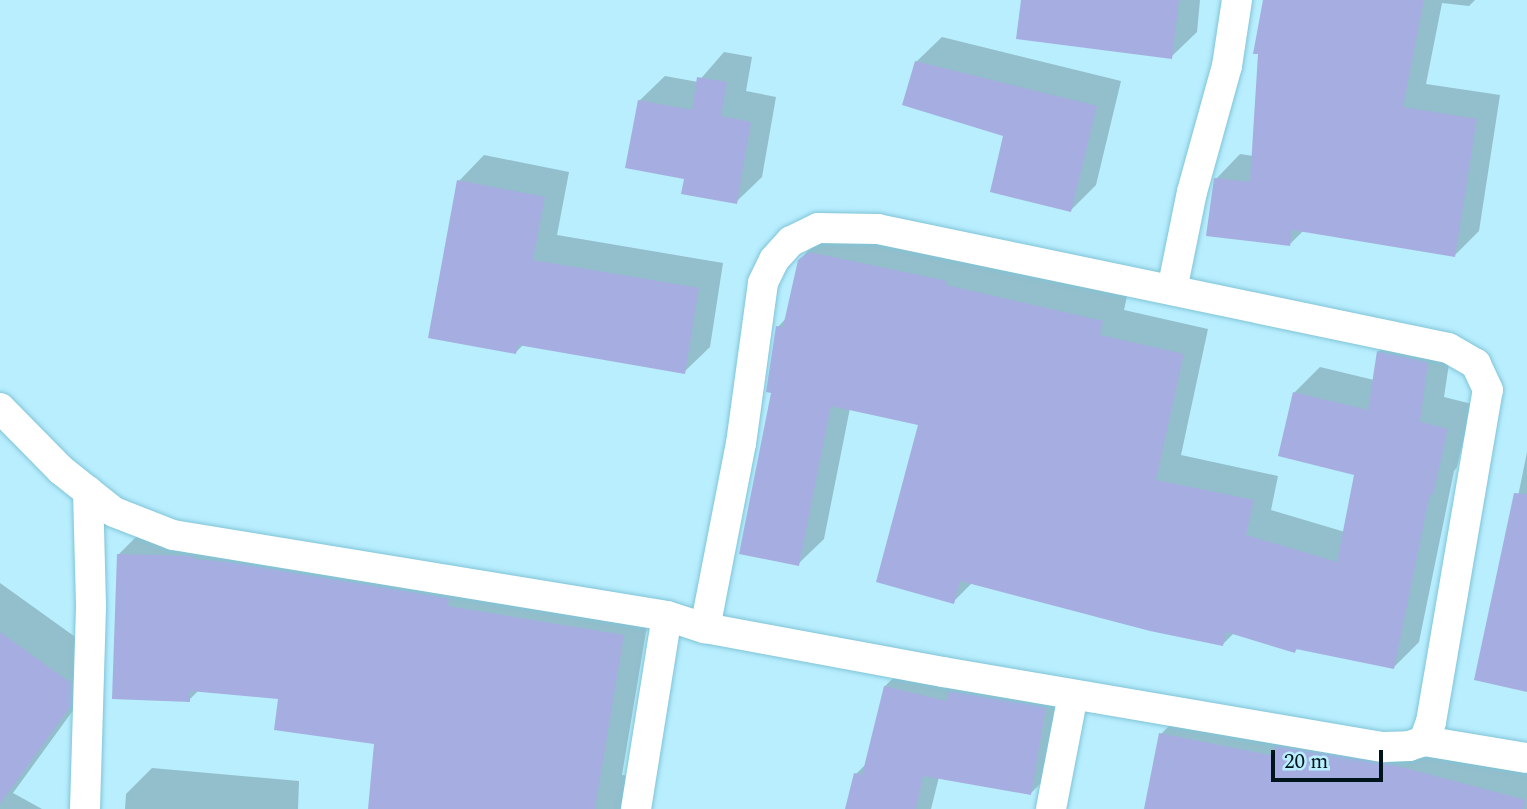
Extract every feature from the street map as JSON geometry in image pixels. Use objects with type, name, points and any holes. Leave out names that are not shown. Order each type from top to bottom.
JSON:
[{"type":"street","points":[[1172,290],[1192,192],[1227,66],[1237,0]]},
{"type":"street","points":[[705,628],[741,443],[763,283],[774,260],[791,241],[818,228],[878,229],[1448,348],[1476,364],[1488,390],[1431,722],[1424,741]]},
{"type":"street","points":[[0,408],[61,470],[114,512],[173,535],[667,616],[705,628],[1073,695],[1384,747],[1409,746],[1424,741],[1527,758]]},
{"type":"street","points":[[85,809],[91,606],[88,491]]},
{"type":"street","points":[[636,809],[667,616]]},
{"type":"street","points":[[1051,809],[1073,695]]},
{"type":"building","points":[[1021,0],[1179,0],[1172,59],[1016,39]]},
{"type":"building","points":[[1263,0],[1424,0],[1403,107],[1477,119],[1455,257],[1292,230],[1290,246],[1206,236],[1214,178],[1250,182],[1258,54],[1253,54]]},
{"type":"building","points":[[915,61],[1097,106],[1071,212],[990,192],[1003,136],[902,105]]},
{"type":"building","points":[[697,77],[727,82],[721,116],[751,122],[737,204],[681,194],[684,179],[625,168],[638,100],[692,110]]},
{"type":"building","points":[[457,180],[545,197],[533,260],[699,288],[685,374],[518,345],[516,354],[428,338]]},
{"type":"building","points":[[809,252],[947,281],[946,285],[1103,321],[1100,335],[1184,354],[1156,480],[1254,500],[1246,535],[1337,562],[1354,475],[1278,456],[1293,392],[1368,410],[1377,351],[1428,362],[1420,422],[1448,429],[1433,495],[1430,494],[1394,669],[1296,649],[1295,653],[1226,632],[1223,646],[1150,631],[960,581],[954,604],[876,582],[918,425],[831,406],[799,566],[739,554],[771,393],[766,392],[776,326],[783,327],[798,260]]},
{"type":"building","points":[[1514,493],[1527,494],[1527,692],[1474,680]]},
{"type":"building","points":[[117,554],[194,556],[194,559],[230,562],[449,598],[448,606],[624,635],[595,809],[368,809],[374,744],[274,730],[278,699],[190,691],[190,702],[112,699]]},
{"type":"building","points":[[0,632],[71,683],[71,706],[0,804]]},
{"type":"building","points":[[884,686],[947,701],[949,691],[1046,707],[1031,795],[923,776],[916,809],[845,809],[854,773],[862,775]]},
{"type":"building","points":[[1159,733],[1274,756],[1276,746],[1390,764],[1526,800],[1524,809],[1144,809]]}]
